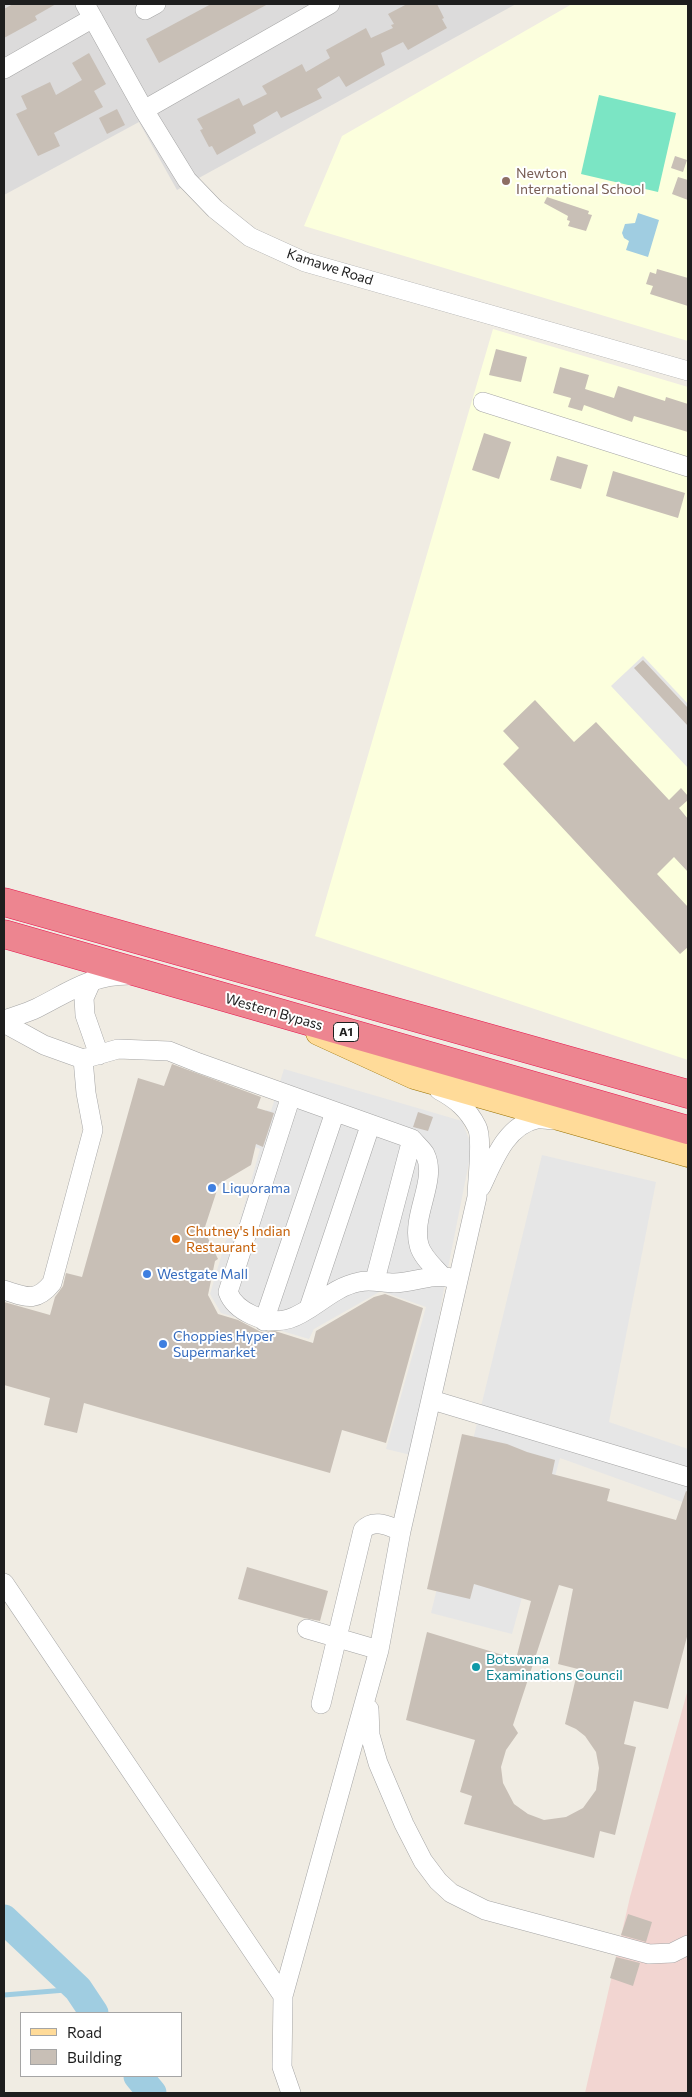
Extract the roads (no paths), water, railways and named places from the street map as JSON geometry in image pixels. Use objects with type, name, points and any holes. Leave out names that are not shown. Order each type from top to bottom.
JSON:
[{"type":"highway","name":"A1","points":[[4,902],[680,1090]]},
{"type":"highway","name":"Western Bypass","points":[[4,934],[688,1130]]},
{"type":"main road","points":[[264,1009],[414,1077],[688,1155]]},
{"type":"street","points":[[144,110],[330,4]]},
{"type":"street","points":[[4,69],[89,11]]},
{"type":"street","name":"Kamawe Road","points":[[89,11],[144,110],[187,180],[215,209],[250,237],[305,262],[688,372]]},
{"type":"street","points":[[484,402],[688,467]]},
{"type":"street","points":[[4,1022],[92,980],[117,975],[142,974]]},
{"type":"street","points":[[4,1290],[33,1297],[43,1294],[52,1283],[93,1130],[86,1093],[91,1057],[84,998],[92,980]]},
{"type":"street","points":[[4,1022],[44,1045],[91,1057],[118,1049],[169,1051],[198,1064],[370,1126],[412,1139],[425,1153],[428,1170],[417,1221],[419,1244],[422,1252],[450,1278]]},
{"type":"street","points":[[414,1077],[458,1100],[478,1129],[479,1162],[476,1197]]},
{"type":"street","points":[[291,1096],[228,1292],[232,1301],[248,1313],[264,1321],[291,1320],[339,1289],[359,1282],[375,1280],[394,1283],[450,1278]]},
{"type":"street","points":[[264,1321],[334,1112]]},
{"type":"street","points":[[291,2093],[282,2067],[283,1996],[379,1650],[401,1530],[432,1400],[450,1278],[476,1197],[504,1144],[516,1128],[537,1119],[568,1121]]},
{"type":"street","points":[[309,1308],[370,1126]]},
{"type":"street","points":[[375,1280],[412,1139]]},
{"type":"street","points":[[432,1400],[688,1478]]},
{"type":"street","points":[[321,1704],[363,1530],[368,1525],[377,1522],[401,1530]]},
{"type":"street","points":[[4,1583],[283,1996]]},
{"type":"street","points":[[307,1628],[379,1650]]},
{"type":"street","points":[[369,1687],[370,1734],[378,1763],[404,1824],[423,1861],[438,1881],[451,1893],[485,1910],[635,1952],[661,1955],[672,1953],[688,1945]]},
{"type":"water","points":[[638,213],[659,220],[648,257],[626,250],[629,241],[624,238],[622,233],[625,224],[635,223]]},
{"type":"waterway","points":[[4,1919],[78,1989],[93,2012]]},
{"type":"waterway","points":[[4,1995],[78,1989]]},
{"type":"waterway","points":[[139,2077],[152,2093]]},
{"type":"place","name":"Newton International School","points":[[506,181]]},
{"type":"place","name":"Liquorama","points":[[212,1188]]},
{"type":"place","name":"Chutney's Indian Restaurant","points":[[176,1239]]},
{"type":"place","name":"Westgate Mall","points":[[147,1274]]},
{"type":"place","name":"Choppies Hyper Supermarket","points":[[163,1344]]},
{"type":"place","name":"Botswana Examinations Council","points":[[476,1667]]}]
